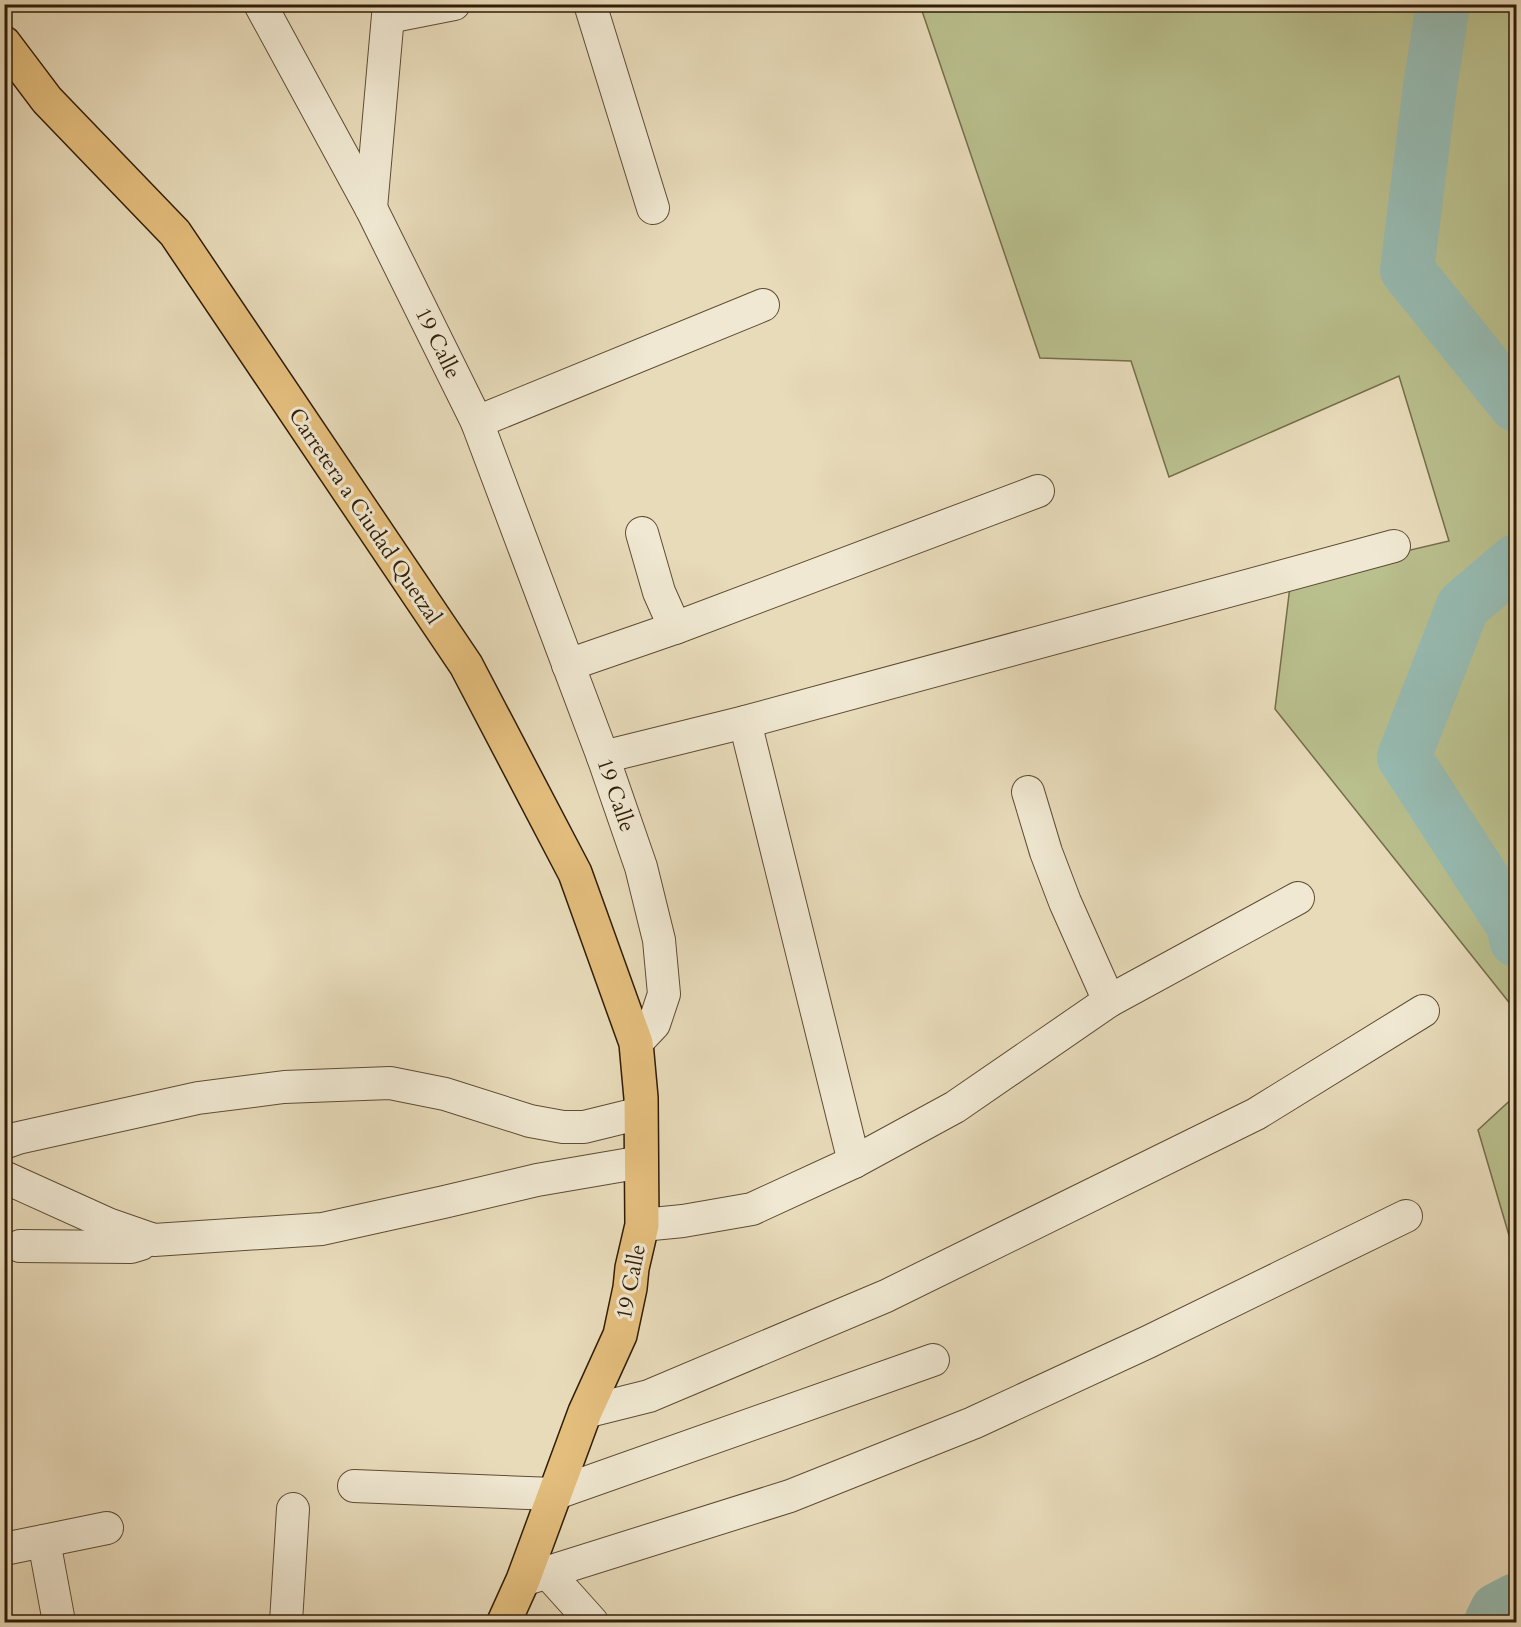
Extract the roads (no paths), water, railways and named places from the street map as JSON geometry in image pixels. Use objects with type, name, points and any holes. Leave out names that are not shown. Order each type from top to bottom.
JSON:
[{"type":"main road","name":"Carretera a Ciudad Quetzal","points":[[4,43],[47,100],[175,233],[466,665],[575,873],[636,1043]]},
{"type":"main road","name":"19 Calle","points":[[504,1623],[535,1576],[554,1494],[585,1412],[620,1335],[642,1225],[641,1113],[636,1043]]},
{"type":"street","name":"19 Calle","points":[[260,4],[371,208],[477,422],[603,757],[641,867],[659,940],[664,994],[654,1024],[636,1043]]},
{"type":"street","points":[[371,208],[388,11],[454,4]]},
{"type":"street","points":[[590,4],[653,208]]},
{"type":"street","points":[[477,422],[763,305]]},
{"type":"street","points":[[568,665],[675,628],[1038,491]]},
{"type":"street","points":[[642,533],[659,592],[675,628]]},
{"type":"street","points":[[603,757],[745,722],[1394,546]]},
{"type":"street","points":[[745,722],[854,1162]]},
{"type":"street","points":[[1028,792],[1065,902],[1109,1000]]},
{"type":"street","points":[[642,1225],[683,1221],[752,1209],[854,1162],[955,1107],[1109,1000],[1298,898]]},
{"type":"street","points":[[585,1412],[649,1396],[886,1296],[1256,1114],[1423,1011]]},
{"type":"street","points":[[4,1143],[198,1098],[296,1087],[390,1083],[446,1094],[530,1121],[563,1127],[584,1127],[641,1113]]},
{"type":"street","points":[[4,1177],[108,1224],[154,1240],[322,1228],[444,1203],[537,1180],[642,1162]]},
{"type":"street","points":[[535,1576],[790,1496],[973,1423],[1148,1342],[1406,1216]]},
{"type":"street","points":[[20,1246],[131,1247],[141,1244],[147,1238]]},
{"type":"street","points":[[354,1486],[554,1494],[933,1360]]},
{"type":"street","points":[[286,1623],[293,1509]]},
{"type":"street","points":[[4,1549],[107,1528]]},
{"type":"street","points":[[44,1541],[58,1623]]},
{"type":"street","points":[[535,1576],[592,1623]]},
{"type":"waterway","points":[[1443,4],[1407,270],[1516,405]]},
{"type":"waterway","points":[[1516,561],[1463,606],[1404,757],[1513,925],[1516,940]]},
{"type":"waterway","points":[[1491,1622],[1497,1610],[1516,1600]]}]
